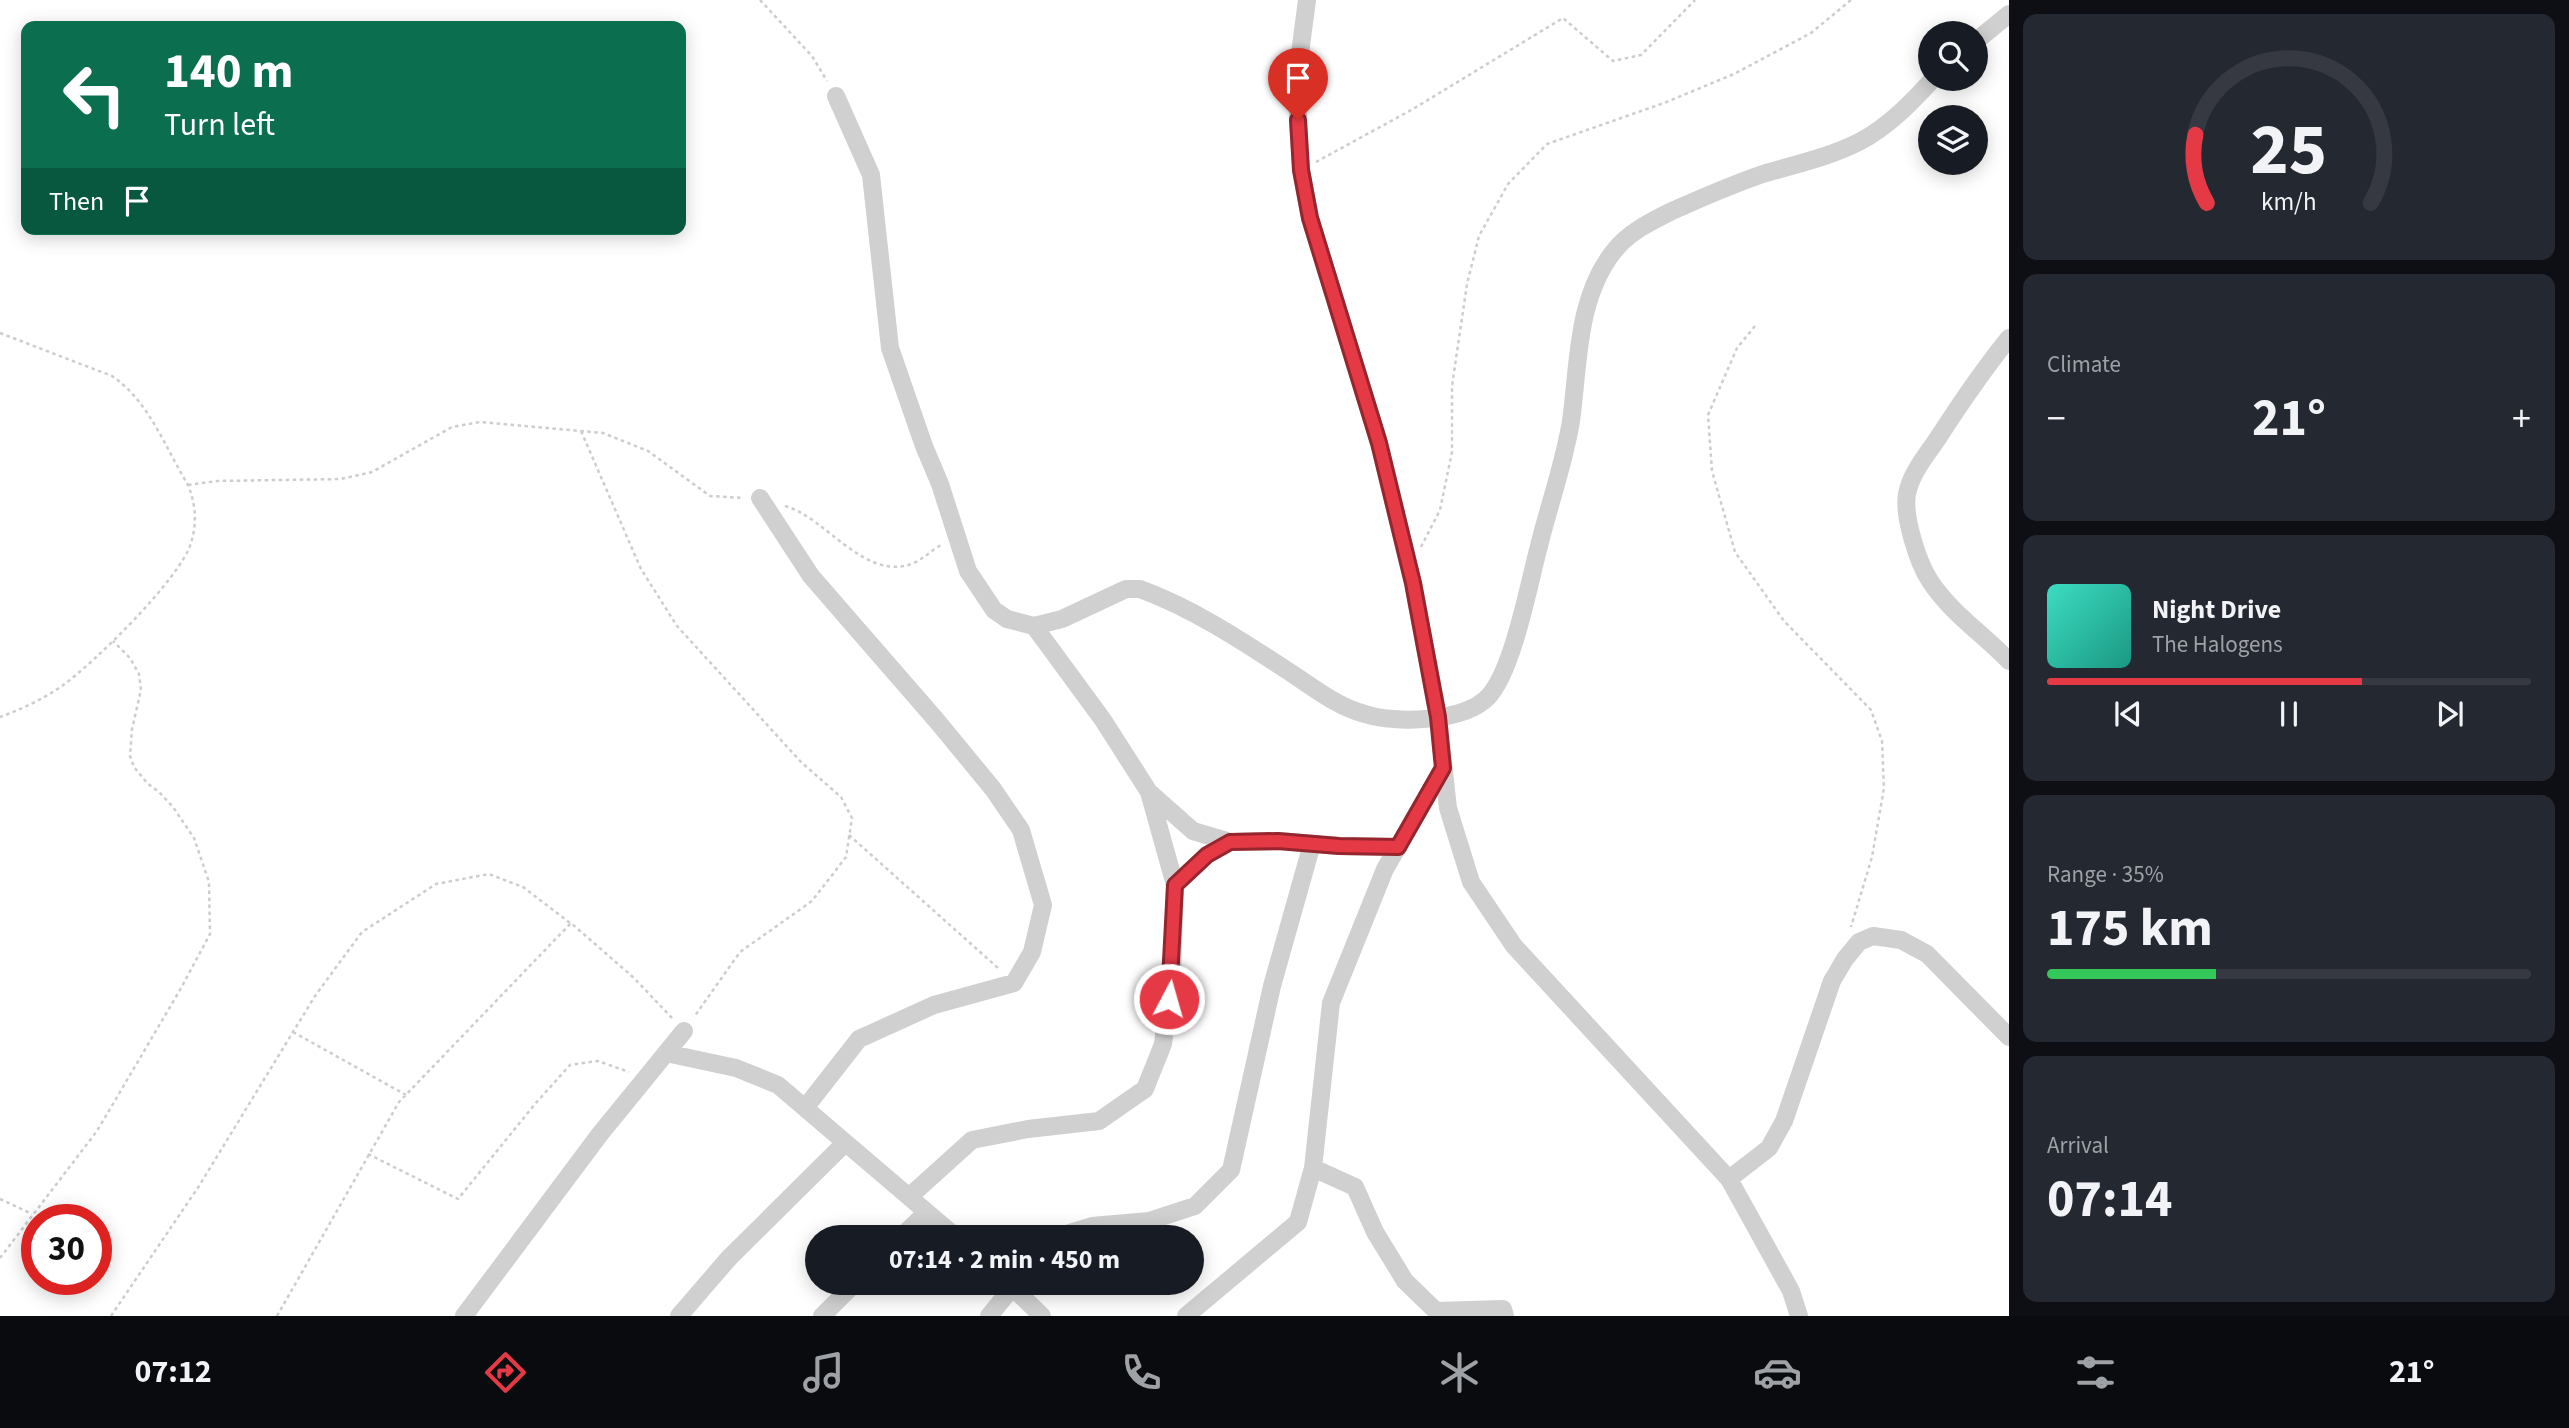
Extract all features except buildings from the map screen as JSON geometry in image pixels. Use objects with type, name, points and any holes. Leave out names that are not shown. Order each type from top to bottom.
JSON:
[{"type":"street","points":[[1307,0],[1299,61],[1301,170],[1310,218],[1379,443],[1409,568],[1438,717],[1448,808],[1471,882],[1507,935],[1729,1179],[1791,1291],[1799,1316]]},
{"type":"street","points":[[1988,32],[2009,15]]},
{"type":"street","points":[[836,96],[871,175],[890,348],[940,484],[968,571],[994,610],[1007,619],[1034,626],[1062,619],[1126,589],[1140,589],[1228,631],[1312,688],[1362,714],[1386,719],[1462,713],[1488,697],[1503,671],[1521,620],[1570,424],[1582,326],[1590,294],[1614,251],[1642,225],[1691,203],[1762,174],[1822,158],[1860,142],[1890,121],[1921,91]]},
{"type":"street","points":[[2009,338],[1984,369],[1913,474],[1906,496],[1909,520],[1920,559],[1930,581],[1947,602],[2009,662]]},
{"type":"street","points":[[760,498],[811,576],[993,789],[1021,830],[1043,905],[1032,952],[1014,983],[934,1005],[859,1039],[805,1108]]},
{"type":"street","points":[[1034,626],[1103,720],[1149,792],[1193,831],[1230,842],[1278,841],[1398,847]]},
{"type":"street","points":[[1186,1316],[1298,1222],[1313,1168],[1331,1003],[1385,869],[1443,768]]},
{"type":"street","points":[[910,1196],[972,1140],[1028,1129],[1099,1121],[1145,1089],[1163,1044],[1172,976],[1175,885],[1149,792]]},
{"type":"street","points":[[1175,885],[1207,855],[1230,842]]},
{"type":"street","points":[[1103,1225],[1149,1221],[1195,1206],[1231,1170],[1272,986],[1312,844]]},
{"type":"street","points":[[1729,1179],[1769,1148],[1779,1130],[1832,981],[1859,942],[1873,936],[1901,940],[1927,954],[2009,1037]]},
{"type":"street","points":[[464,1316],[600,1134],[684,1031]]},
{"type":"street","points":[[666,1053],[736,1068],[778,1085],[941,1225]]},
{"type":"street","points":[[678,1316],[729,1258],[845,1143]]},
{"type":"street","points":[[1313,1168],[1355,1187],[1375,1232],[1405,1281],[1436,1311],[1503,1309],[1505,1316]]},
{"type":"street","points":[[914,1225],[926,1213]]},
{"type":"street","points":[[821,1316],[843,1295]]},
{"type":"street","points":[[989,1316],[1004,1295]]},
{"type":"street","points":[[1022,1295],[1042,1316]]},
{"type":"path","points":[[760,0],[812,56],[836,96]]},
{"type":"path","points":[[1301,170],[1413,109],[1563,18],[1613,61],[1641,55],[1695,0]]},
{"type":"path","points":[[1409,568],[1440,510],[1452,452],[1452,386],[1467,284],[1479,236],[1508,184],[1547,144],[1664,103],[1734,74],[1811,33],[1851,0]]},
{"type":"path","points":[[1755,326],[1737,348],[1708,415],[1712,471],[1735,552],[1784,621],[1871,710],[1882,741],[1884,788],[1872,857],[1850,932]]},
{"type":"path","points":[[0,333],[112,376],[125,384],[151,420],[188,485],[195,508],[195,528],[182,564],[113,641],[65,684],[19,711],[0,717]]},
{"type":"path","points":[[188,485],[217,481],[341,479],[372,472],[452,427],[480,422],[603,433],[648,451],[710,496],[760,498],[790,507],[816,522],[847,548],[872,561],[894,566],[913,563],[955,535]]},
{"type":"path","points":[[111,1316],[199,1185],[316,996],[362,932],[436,884],[489,874],[523,887],[571,923],[634,978],[684,1031],[740,952],[812,901],[846,857],[852,818],[841,797],[801,762],[677,626],[641,569],[581,431]]},
{"type":"path","points":[[40,1204],[97,1131],[210,934],[209,882],[194,838],[173,807],[140,775],[130,756],[132,729],[141,690],[139,674],[130,658],[113,641]]},
{"type":"path","points":[[849,835],[1014,983]]},
{"type":"path","points":[[277,1316],[399,1102],[571,923]]},
{"type":"path","points":[[293,1032],[406,1095]]},
{"type":"path","points":[[368,1154],[458,1199],[570,1065],[597,1060],[646,1078]]},
{"type":"path","points":[[0,1199],[21,1209]]},
{"type":"path","points":[[0,1258],[21,1229]]},
{"type":"route","points":[[1169,999],[1175,885],[1207,855],[1230,842],[1278,841],[1398,847],[1443,768],[1438,717],[1413,583],[1379,443],[1310,218],[1301,170],[1298,120]]}]
